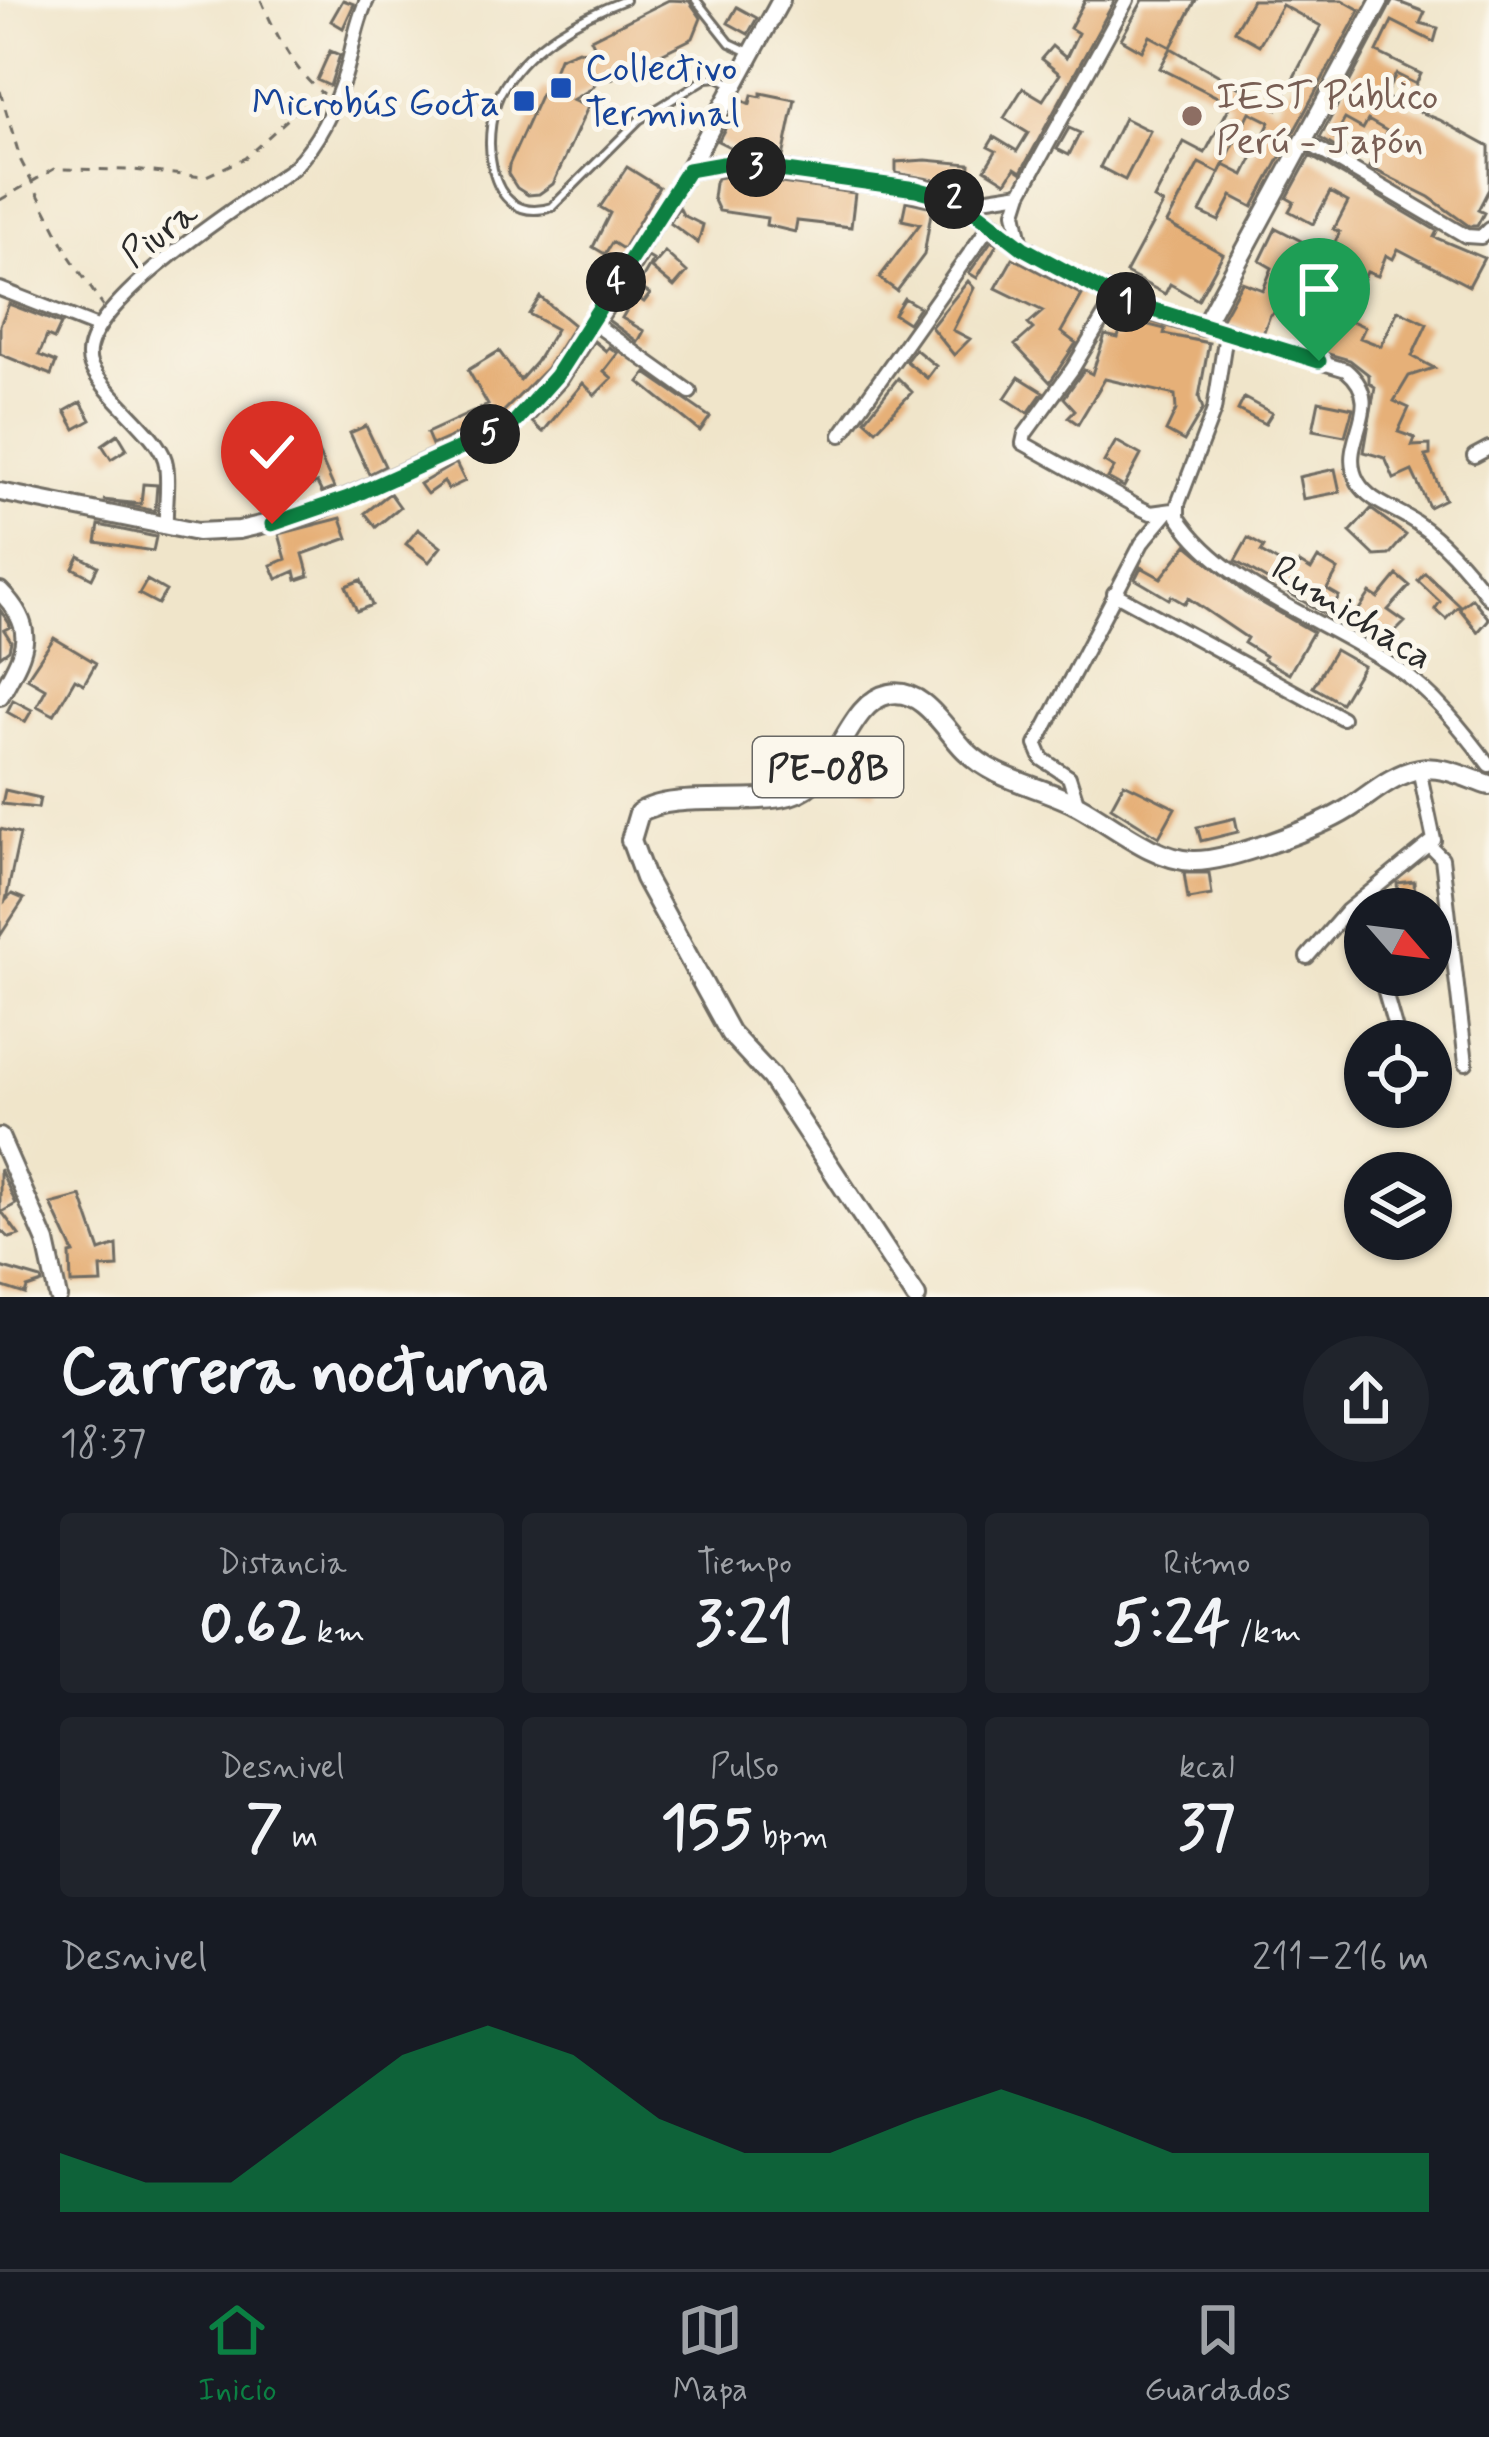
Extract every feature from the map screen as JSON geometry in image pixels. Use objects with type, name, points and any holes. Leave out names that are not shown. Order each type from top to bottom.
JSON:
[{"type":"highway","name":"PE-08B","points":[[916,1297],[771,1077],[730,1034],[644,878],[631,840],[639,813],[663,802],[769,799],[810,787],[877,697],[896,692],[912,696],[930,710],[988,769],[1191,861],[1217,858],[1316,827],[1384,784],[1419,769]]},
{"type":"highway","points":[[1419,769],[1439,769],[1489,785]]},
{"type":"main road","points":[[0,491],[197,532],[272,524],[330,506],[513,424],[556,376],[592,322],[688,170],[781,0]]},
{"type":"main road","points":[[688,170],[728,163],[916,189],[963,202],[1023,248],[1115,298],[1203,327],[1380,0]]},
{"type":"main road","points":[[0,696],[20,658],[26,629],[15,606],[1,594]]},
{"type":"main road","points":[[0,1137],[46,1242],[58,1297]]},
{"type":"street","name":"Piura","points":[[97,327],[107,312],[167,259],[293,168],[320,136],[367,0]]},
{"type":"street","points":[[1023,248],[1016,212],[1021,193],[1126,0]]},
{"type":"street","points":[[1306,142],[1466,236],[1485,233]]},
{"type":"street","points":[[963,202],[1021,193]]},
{"type":"street","points":[[841,435],[992,222]]},
{"type":"street","points":[[0,290],[97,327],[88,355],[92,366],[165,458],[166,524]]},
{"type":"street","points":[[1115,298],[1023,443],[1138,507],[1174,513]]},
{"type":"street","points":[[592,322],[690,392]]},
{"type":"street","points":[[1203,327],[1346,370],[1358,380],[1364,403],[1352,468],[1360,486],[1437,538],[1489,598]]},
{"type":"street","points":[[1078,806],[1069,777],[1042,759],[1036,745],[1142,543],[1174,513],[1214,410],[1226,334]]},
{"type":"street","points":[[1474,456],[1489,448]]},
{"type":"street","name":"Rumichaca","points":[[1174,513],[1232,570],[1399,670],[1429,694],[1489,765]]},
{"type":"street","points":[[1114,592],[1342,718]]},
{"type":"street","points":[[1382,888],[1430,846],[1435,831],[1419,769]]},
{"type":"street","points":[[1430,846],[1442,858],[1466,1063]]},
{"type":"street","points":[[1307,957],[1344,914]]},
{"type":"lane","points":[[625,0],[547,38],[504,86],[488,139],[490,164],[515,205],[537,212],[552,207],[639,120],[707,78],[732,84]]},
{"type":"lane","points":[[695,0],[730,43],[751,52]]},
{"type":"path","points":[[261,0],[274,30],[312,86],[333,102]]},
{"type":"path","points":[[0,92],[21,161],[70,257],[107,312]]},
{"type":"path","points":[[0,200],[54,170],[133,170],[204,177],[245,158],[299,109],[333,102]]},
{"type":"building","points":[[343,0],[354,4],[343,28],[331,21]]},
{"type":"building","points":[[669,0],[689,1],[701,18],[693,38],[611,79],[606,69],[591,89],[572,100],[588,107],[553,184],[539,194],[528,195],[517,188],[508,174],[509,165],[544,87],[556,93],[554,71],[559,58],[578,50],[599,56],[591,39]]},
{"type":"building","points":[[1085,0],[1115,0],[1021,172],[1015,168],[1006,182],[985,169],[996,151],[988,147],[994,137],[1017,151],[1028,133],[1004,118],[1023,88],[1043,100],[1060,74],[1041,59],[1052,46],[1066,58],[1078,33],[1070,28]]},
{"type":"building","points":[[1143,0],[1196,0],[1171,47],[1150,36],[1142,51],[1121,39]]},
{"type":"building","points":[[1252,0],[1342,0],[1360,10],[1253,207],[1232,196],[1219,221],[1200,212],[1224,165],[1244,175],[1270,122],[1250,112],[1219,173],[1199,163],[1167,223],[1223,254],[1198,300],[1170,284],[1165,294],[1126,273],[1163,204],[1154,199],[1184,142],[1205,153],[1231,104],[1160,68],[1171,48],[1277,109],[1321,26],[1282,5],[1259,45],[1234,31]]},
{"type":"building","points":[[1393,0],[1425,12],[1420,23],[1438,28],[1434,42],[1392,21],[1377,52],[1421,74],[1416,84],[1396,74],[1384,97],[1489,147],[1489,189],[1478,210],[1484,213],[1477,226],[1469,226],[1429,197],[1369,167],[1387,131],[1368,120],[1363,129],[1345,119],[1334,138],[1343,144],[1340,150],[1320,138]]},
{"type":"building","points":[[737,7],[757,18],[748,34],[728,23]]},
{"type":"building","points":[[330,51],[340,55],[330,86],[317,80]]},
{"type":"building","points":[[761,93],[795,100],[783,157],[738,151],[718,141],[741,100],[750,104],[752,95],[761,97]]},
{"type":"building","points":[[1124,118],[1150,131],[1125,180],[1100,167]]},
{"type":"building","points":[[1069,128],[1080,133],[1069,155],[1057,149]]},
{"type":"building","points":[[1310,156],[1437,231],[1434,237],[1484,258],[1469,286],[1398,249],[1393,259],[1386,255],[1378,276],[1367,272],[1358,291],[1336,281],[1270,315],[1263,334],[1221,320],[1242,282],[1263,290],[1272,268],[1260,261],[1276,228],[1307,244],[1285,290],[1318,276],[1340,232],[1334,229],[1348,202],[1330,192],[1313,224],[1289,211],[1294,202],[1287,198]]},
{"type":"building","points":[[896,162],[970,164],[968,186],[896,173]]},
{"type":"building","points":[[627,167],[659,187],[623,249],[612,242],[605,254],[593,247],[610,213],[600,207]]},
{"type":"building","points":[[728,176],[855,193],[851,227],[797,221],[795,232],[766,225],[767,218],[719,211],[713,198],[715,183]]},
{"type":"building","points":[[906,201],[932,207],[924,255],[897,291],[879,278],[920,224],[902,220]]},
{"type":"building","points":[[679,207],[683,215],[703,225],[698,243],[670,223]]},
{"type":"building","points":[[992,240],[997,244],[977,278],[969,273]]},
{"type":"building","points":[[665,252],[687,272],[674,287],[651,268]]},
{"type":"building","points":[[648,257],[653,260],[638,286],[650,294],[644,302],[635,296],[622,318],[644,331],[638,342],[608,320]]},
{"type":"building","points":[[1013,258],[1082,295],[1061,332],[1076,343],[1050,382],[1015,345],[1033,329],[1028,324],[1043,311],[996,288]]},
{"type":"building","points":[[968,281],[974,288],[953,330],[970,339],[954,355],[931,327]]},
{"type":"building","points":[[540,297],[574,325],[547,368],[500,415],[432,445],[427,433],[488,405],[468,370],[499,351],[520,380],[536,362],[556,329],[529,314]]},
{"type":"building","points":[[904,298],[919,307],[908,323],[894,314]]},
{"type":"building","points":[[9,304],[61,324],[54,339],[47,336],[39,355],[56,362],[51,375],[0,354],[0,325]]},
{"type":"building","points":[[1327,310],[1365,327],[1360,338],[1381,346],[1398,310],[1427,324],[1412,356],[1434,368],[1409,376],[1394,401],[1409,408],[1398,432],[1415,438],[1412,446],[1430,445],[1430,455],[1425,456],[1445,499],[1429,507],[1412,471],[1394,479],[1385,458],[1364,452],[1375,387],[1369,375],[1350,360],[1311,349]]},
{"type":"building","points":[[1129,320],[1165,329],[1164,334],[1209,343],[1199,397],[1203,409],[1184,441],[1166,431],[1176,410],[1175,395],[1105,379],[1078,424],[1068,417],[1075,410],[1064,398],[1084,370],[1092,374],[1105,335],[1118,338],[1122,323]]},
{"type":"building","points":[[594,341],[618,353],[604,371],[612,378],[595,395],[583,383],[543,432],[532,422],[567,384]]},
{"type":"building","points":[[915,349],[936,366],[927,378],[906,361]]},
{"type":"building","points":[[646,373],[710,417],[700,431],[639,382]]},
{"type":"building","points":[[1019,377],[1043,392],[1028,413],[1005,398]]},
{"type":"building","points":[[898,378],[912,392],[876,430],[865,420]]},
{"type":"building","points":[[1244,398],[1272,413],[1265,424],[1238,410]]},
{"type":"building","points":[[1319,401],[1353,408],[1345,436],[1313,430]]},
{"type":"building","points":[[81,402],[91,420],[75,429],[65,411]]},
{"type":"building","points":[[366,426],[385,466],[369,474],[350,433]]},
{"type":"building","points":[[118,434],[127,449],[111,459],[102,445]]},
{"type":"building","points":[[1116,441],[1141,455],[1124,487],[1108,478],[1114,468],[1104,462]]},
{"type":"building","points":[[317,450],[334,488],[322,493],[317,483],[293,493],[282,466]]},
{"type":"building","points":[[456,463],[465,481],[448,489],[444,482],[427,494],[420,484]]},
{"type":"building","points":[[1335,469],[1340,492],[1303,499],[1299,477]]},
{"type":"building","points":[[143,484],[157,485],[155,511],[103,500],[141,504]]},
{"type":"building","points":[[390,493],[400,507],[376,527],[365,513]]},
{"type":"building","points":[[1371,509],[1406,535],[1389,555],[1375,556],[1350,532]]},
{"type":"building","points":[[341,518],[348,538],[303,554],[309,576],[297,580],[295,571],[277,579],[271,565],[286,559],[279,534]]},
{"type":"building","points":[[99,525],[156,537],[153,551],[96,542]]},
{"type":"building","points":[[418,529],[441,547],[429,562],[406,544]]},
{"type":"building","points":[[1248,538],[1264,547],[1261,552],[1295,572],[1300,563],[1311,570],[1318,558],[1338,570],[1327,589],[1339,596],[1328,616],[1235,561]]},
{"type":"building","points":[[1187,545],[1245,593],[1313,632],[1289,674],[1263,659],[1244,643],[1247,638],[1188,598],[1185,604],[1169,599],[1135,579],[1141,567],[1161,578]]},
{"type":"building","points":[[79,556],[98,566],[92,578],[73,568]]},
{"type":"building","points":[[1425,573],[1459,605],[1446,619],[1435,609],[1440,602],[1418,581]]},
{"type":"building","points":[[1397,575],[1410,586],[1388,610],[1405,622],[1382,645],[1350,623],[1370,593],[1378,598]]},
{"type":"building","points":[[147,580],[166,591],[158,604],[139,594]]},
{"type":"building","points":[[361,580],[372,605],[357,611],[346,586]]},
{"type":"building","points":[[1472,598],[1489,619],[1478,632],[1459,608]]},
{"type":"building","points":[[0,610],[9,623],[4,630],[11,641],[0,657]]},
{"type":"building","points":[[54,638],[96,663],[84,684],[75,679],[54,715],[37,706],[46,689],[27,678]]},
{"type":"building","points":[[1335,650],[1363,666],[1341,703],[1313,687]]},
{"type":"building","points":[[13,700],[32,710],[25,722],[7,712]]},
{"type":"building","points":[[860,768],[882,779],[875,794],[852,783]]},
{"type":"building","points":[[1124,783],[1175,808],[1159,837],[1111,807]]},
{"type":"building","points":[[5,790],[40,798],[38,808],[2,804]]},
{"type":"building","points":[[1235,818],[1238,832],[1201,841],[1197,827]]},
{"type":"building","points":[[0,829],[20,834],[6,900],[12,894],[24,899],[0,936]]},
{"type":"building","points":[[1184,873],[1209,873],[1212,895],[1188,899]]},
{"type":"building","points":[[1414,881],[1414,888],[1398,888],[1397,883]]},
{"type":"building","points":[[0,1169],[16,1204],[2,1212],[19,1235],[10,1238],[0,1230]]},
{"type":"building","points":[[81,1196],[100,1251],[117,1245],[118,1267],[101,1268],[102,1283],[71,1284],[70,1254],[74,1253],[51,1204]]},
{"type":"building","points":[[0,1267],[42,1283],[27,1288],[25,1294],[0,1286]]},
{"type":"place","name":"Collectivo Terminal","points":[[561,88]]},
{"type":"place","name":"Microbús Gocta","points":[[524,101]]},
{"type":"place","name":"IEST Público Perú - Japón","points":[[1192,116]]},
{"type":"route","points":[[272,524],[312,513],[513,424],[556,376],[688,170],[728,163],[916,189],[963,202],[1023,248],[1115,298],[1319,361]]}]
